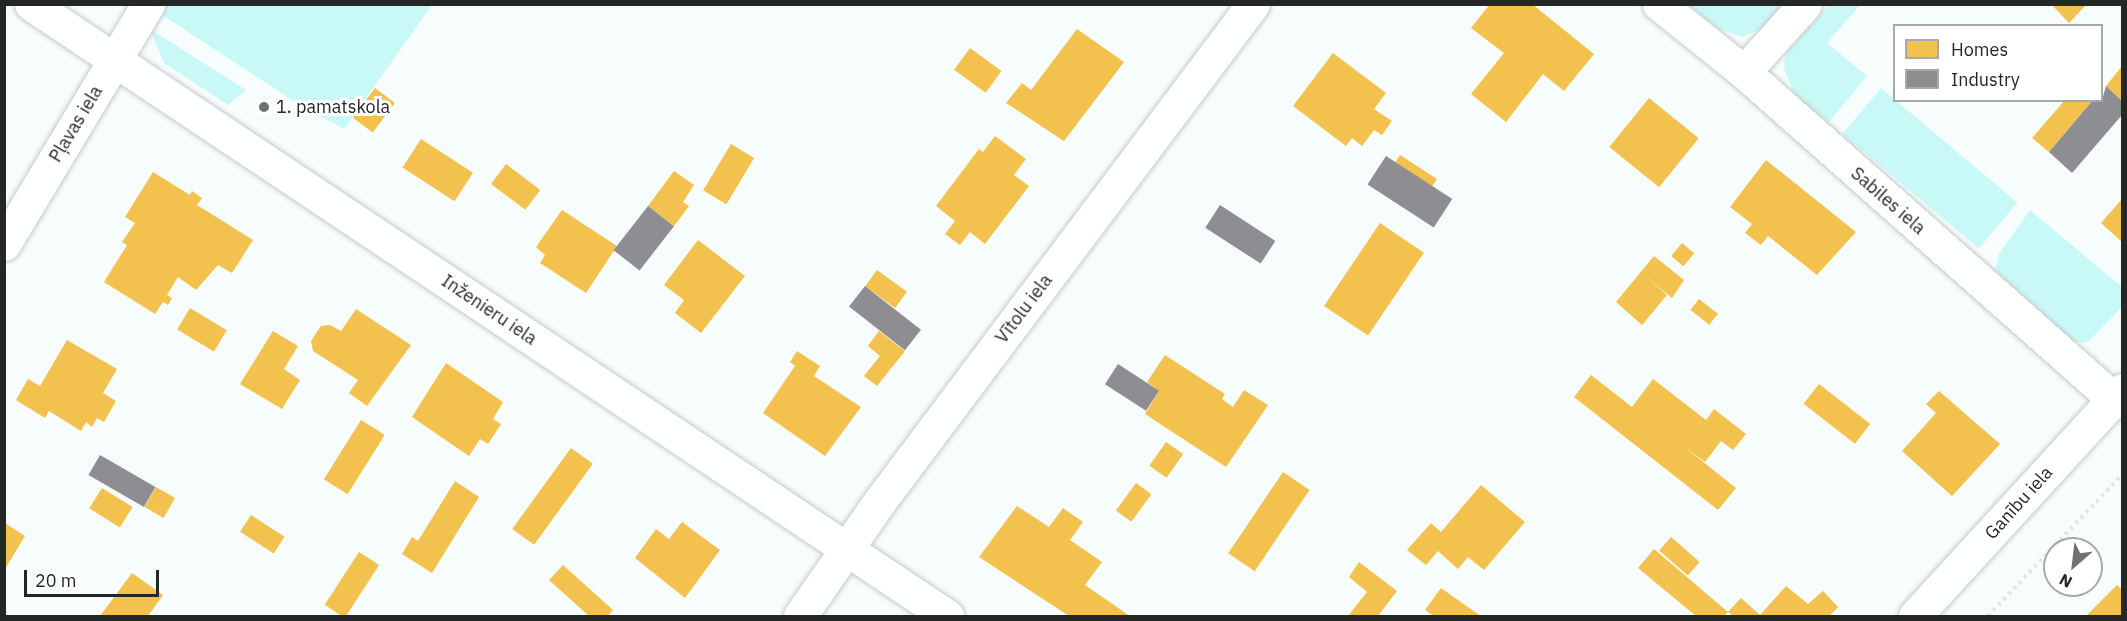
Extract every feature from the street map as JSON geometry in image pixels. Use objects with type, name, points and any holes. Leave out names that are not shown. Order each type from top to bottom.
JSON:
[{"type":"street","name":"Inženieru iela","points":[[31,4],[947,616]]},
{"type":"street","name":"Pļavas iela","points":[[4,244],[147,4]]},
{"type":"street","name":"Vītolu iela","points":[[800,616],[847,549],[1253,4]]},
{"type":"street","name":"Sabiles iela","points":[[1659,4],[1744,72],[2118,395]]},
{"type":"street","points":[[1744,72],[1804,4]]},
{"type":"street","name":"Ganību iela","points":[[1916,616],[2118,395]]},
{"type":"path","points":[[1988,616],[2122,475]]},
{"type":"shaded area","points":[[163,4],[432,5],[344,129],[295,102],[158,12]]},
{"type":"shaded area","points":[[1689,5],[1781,5],[1764,27],[1743,37],[1718,29]]},
{"type":"shaded area","points":[[1829,5],[1860,5],[1827,43],[1867,76],[1829,122],[1795,96],[1784,69],[1785,55]]},
{"type":"shaded area","points":[[150,29],[246,90],[228,105],[164,63]]},
{"type":"shaded area","points":[[1881,88],[1893,98],[1893,102],[1898,102],[2017,202],[1979,248],[1842,134]]},
{"type":"shaded area","points":[[2030,210],[2122,287],[2122,307],[2088,342],[2074,342],[1995,270],[1999,254]]},
{"type":"building: Homes","points":[[1490,4],[1532,4],[1594,54],[1564,91],[1543,74],[1506,122],[1471,94],[1504,53],[1471,28]]},
{"type":"building: Homes","points":[[2051,4],[2087,4],[2069,23]]},
{"type":"building: Homes","points":[[1077,29],[1124,62],[1064,141],[1006,103],[1022,83],[1031,90]]},
{"type":"building: Homes","points":[[970,48],[1002,71],[986,93],[954,70]]},
{"type":"building: Homes","points":[[1333,53],[1386,93],[1374,109],[1392,121],[1382,135],[1374,130],[1362,146],[1352,138],[1346,146],[1293,106]]},
{"type":"building: Homes","points":[[2122,66],[2122,101],[2106,86]]},
{"type":"building: Homes","points":[[375,88],[395,103],[373,133],[353,118]]},
{"type":"building: Homes","points":[[1649,98],[1699,138],[1659,187],[1609,147]]},
{"type":"building: Homes","points":[[2063,102],[2091,102],[2049,152],[2032,138]]},
{"type":"building: Homes","points":[[995,136],[1026,159],[1014,175],[1029,186],[985,244],[970,232],[960,245],[945,234],[955,221],[936,206],[979,149],[983,152]]},
{"type":"building: Homes","points":[[421,139],[473,173],[454,201],[402,168]]},
{"type":"building: Homes","points":[[731,144],[754,158],[726,204],[703,190]]},
{"type":"building: Homes","points":[[1400,155],[1437,179],[1432,187],[1395,163]]},
{"type":"building: Homes","points":[[1766,160],[1856,232],[1817,275],[1768,236],[1761,245],[1745,233],[1752,224],[1730,207]]},
{"type":"building: Homes","points":[[506,164],[540,190],[525,210],[491,184]]},
{"type":"building: Homes","points":[[674,171],[694,185],[683,202],[689,206],[674,226],[648,206]]},
{"type":"building: Homes","points":[[153,172],[190,195],[192,191],[202,198],[197,205],[253,240],[232,273],[218,265],[196,290],[178,277],[167,295],[172,298],[168,305],[163,302],[155,314],[104,282],[127,245],[122,242],[135,223],[125,217]]},
{"type":"building: Homes","points":[[2122,199],[2122,242],[2101,223]]},
{"type":"building: Homes","points":[[562,210],[617,246],[586,293],[540,263],[545,255],[536,247]]},
{"type":"building: Homes","points":[[1380,223],[1424,253],[1368,336],[1324,306]]},
{"type":"building: Homes","points":[[698,240],[745,276],[701,333],[675,313],[684,300],[664,285]]},
{"type":"building: Homes","points":[[1682,243],[1694,253],[1683,266],[1671,256]]},
{"type":"building: Homes","points":[[1654,256],[1684,280],[1672,298],[1645,276],[1667,295],[1642,325],[1616,302]]},
{"type":"building: Homes","points":[[877,270],[907,292],[895,308],[865,286]]},
{"type":"building: Homes","points":[[1699,299],[1718,314],[1709,325],[1690,310]]},
{"type":"building: Homes","points":[[190,308],[227,330],[214,352],[177,329]]},
{"type":"building: Homes","points":[[356,309],[411,345],[367,406],[349,393],[358,380],[313,351],[311,341],[321,326],[330,325],[341,331]]},
{"type":"building: Homes","points":[[273,331],[298,346],[284,369],[300,380],[282,409],[240,384]]},
{"type":"building: Homes","points":[[879,331],[905,351],[877,386],[864,376],[880,356],[868,346]]},
{"type":"building: Homes","points":[[67,340],[117,369],[103,393],[116,401],[104,422],[97,418],[92,427],[86,422],[81,431],[49,411],[45,418],[16,400],[28,379],[40,386]]},
{"type":"building: Homes","points":[[797,351],[820,366],[814,376],[861,407],[825,456],[763,413],[795,366],[790,362]]},
{"type":"building: Homes","points":[[1165,355],[1225,394],[1222,399],[1233,407],[1244,390],[1268,405],[1226,467],[1145,414],[1159,391],[1147,382]]},
{"type":"building: Homes","points":[[446,363],[503,402],[493,419],[501,424],[488,444],[480,439],[469,456],[412,417]]},
{"type":"building: Homes","points":[[1591,375],[1632,407],[1653,379],[1706,420],[1714,409],[1746,434],[1733,450],[1721,441],[1705,462],[1682,445],[1736,488],[1718,510],[1574,397]]},
{"type":"building: Homes","points":[[1819,384],[1870,424],[1855,444],[1804,404]]},
{"type":"building: Homes","points":[[1939,391],[2000,444],[1952,496],[1902,451],[1936,413],[1926,404]]},
{"type":"building: Homes","points":[[361,420],[385,435],[348,494],[324,479]]},
{"type":"building: Homes","points":[[1166,442],[1183,454],[1167,478],[1149,466]]},
{"type":"building: Homes","points":[[571,448],[593,464],[534,545],[512,529]]},
{"type":"building: Homes","points":[[1283,472],[1310,490],[1255,571],[1228,553]]},
{"type":"building: Homes","points":[[455,481],[479,497],[432,573],[402,554],[412,537],[418,541]]},
{"type":"building: Homes","points":[[1136,483],[1151,494],[1131,522],[1116,511]]},
{"type":"building: Homes","points":[[1481,485],[1525,522],[1484,570],[1468,557],[1458,569],[1438,551],[1426,565],[1407,550],[1431,523],[1441,532]]},
{"type":"building: Homes","points":[[156,487],[175,498],[164,518],[145,507]]},
{"type":"building: Homes","points":[[102,488],[133,507],[120,527],[89,508]]},
{"type":"building: Homes","points":[[1017,506],[1049,527],[1063,508],[1083,522],[1070,540],[1102,562],[1085,585],[1130,616],[1069,616],[979,557]]},
{"type":"building: Homes","points":[[251,515],[285,537],[274,554],[240,532]]},
{"type":"building: Homes","points":[[682,522],[720,550],[685,598],[635,558],[656,529],[669,539]]},
{"type":"building: Homes","points":[[5,523],[25,536],[5,569]]},
{"type":"building: Homes","points":[[1671,537],[1700,562],[1688,576],[1659,551]]},
{"type":"building: Homes","points":[[1654,549],[1728,612],[1724,616],[1696,616],[1638,568]]},
{"type":"building: Homes","points":[[359,552],[379,565],[346,616],[342,616],[325,605]]},
{"type":"building: Homes","points":[[1359,562],[1397,591],[1378,616],[1348,616],[1367,592],[1349,577]]},
{"type":"building: Homes","points":[[563,565],[613,610],[608,616],[589,616],[549,580]]},
{"type":"building: Homes","points":[[132,573],[163,595],[148,616],[100,616]]},
{"type":"building: Homes","points":[[2117,585],[2122,590],[2122,616],[2086,616]]},
{"type":"building: Homes","points":[[1786,586],[1808,604],[1823,591],[1838,607],[1829,616],[1733,616],[1728,612],[1741,598],[1760,615]]},
{"type":"building: Homes","points":[[1441,588],[1481,616],[1434,616],[1425,610]]},
{"type":"building: Industry","points":[[2106,86],[2122,101],[2122,115],[2072,173],[2049,152],[2091,102],[2103,102]]},
{"type":"building: Industry","points":[[1386,156],[1452,199],[1434,228],[1367,185]]},
{"type":"building: Industry","points":[[1220,205],[1275,241],[1261,264],[1205,228]]},
{"type":"building: Industry","points":[[648,206],[674,226],[640,270],[614,250]]},
{"type":"building: Industry","points":[[865,286],[921,330],[905,350],[849,306]]},
{"type":"building: Industry","points":[[1118,364],[1159,391],[1146,411],[1105,384]]},
{"type":"building: Industry","points":[[100,455],[155,487],[144,507],[88,475]]},
{"type":"place","name":"1. pamatskola","points":[[264,107]]}]
